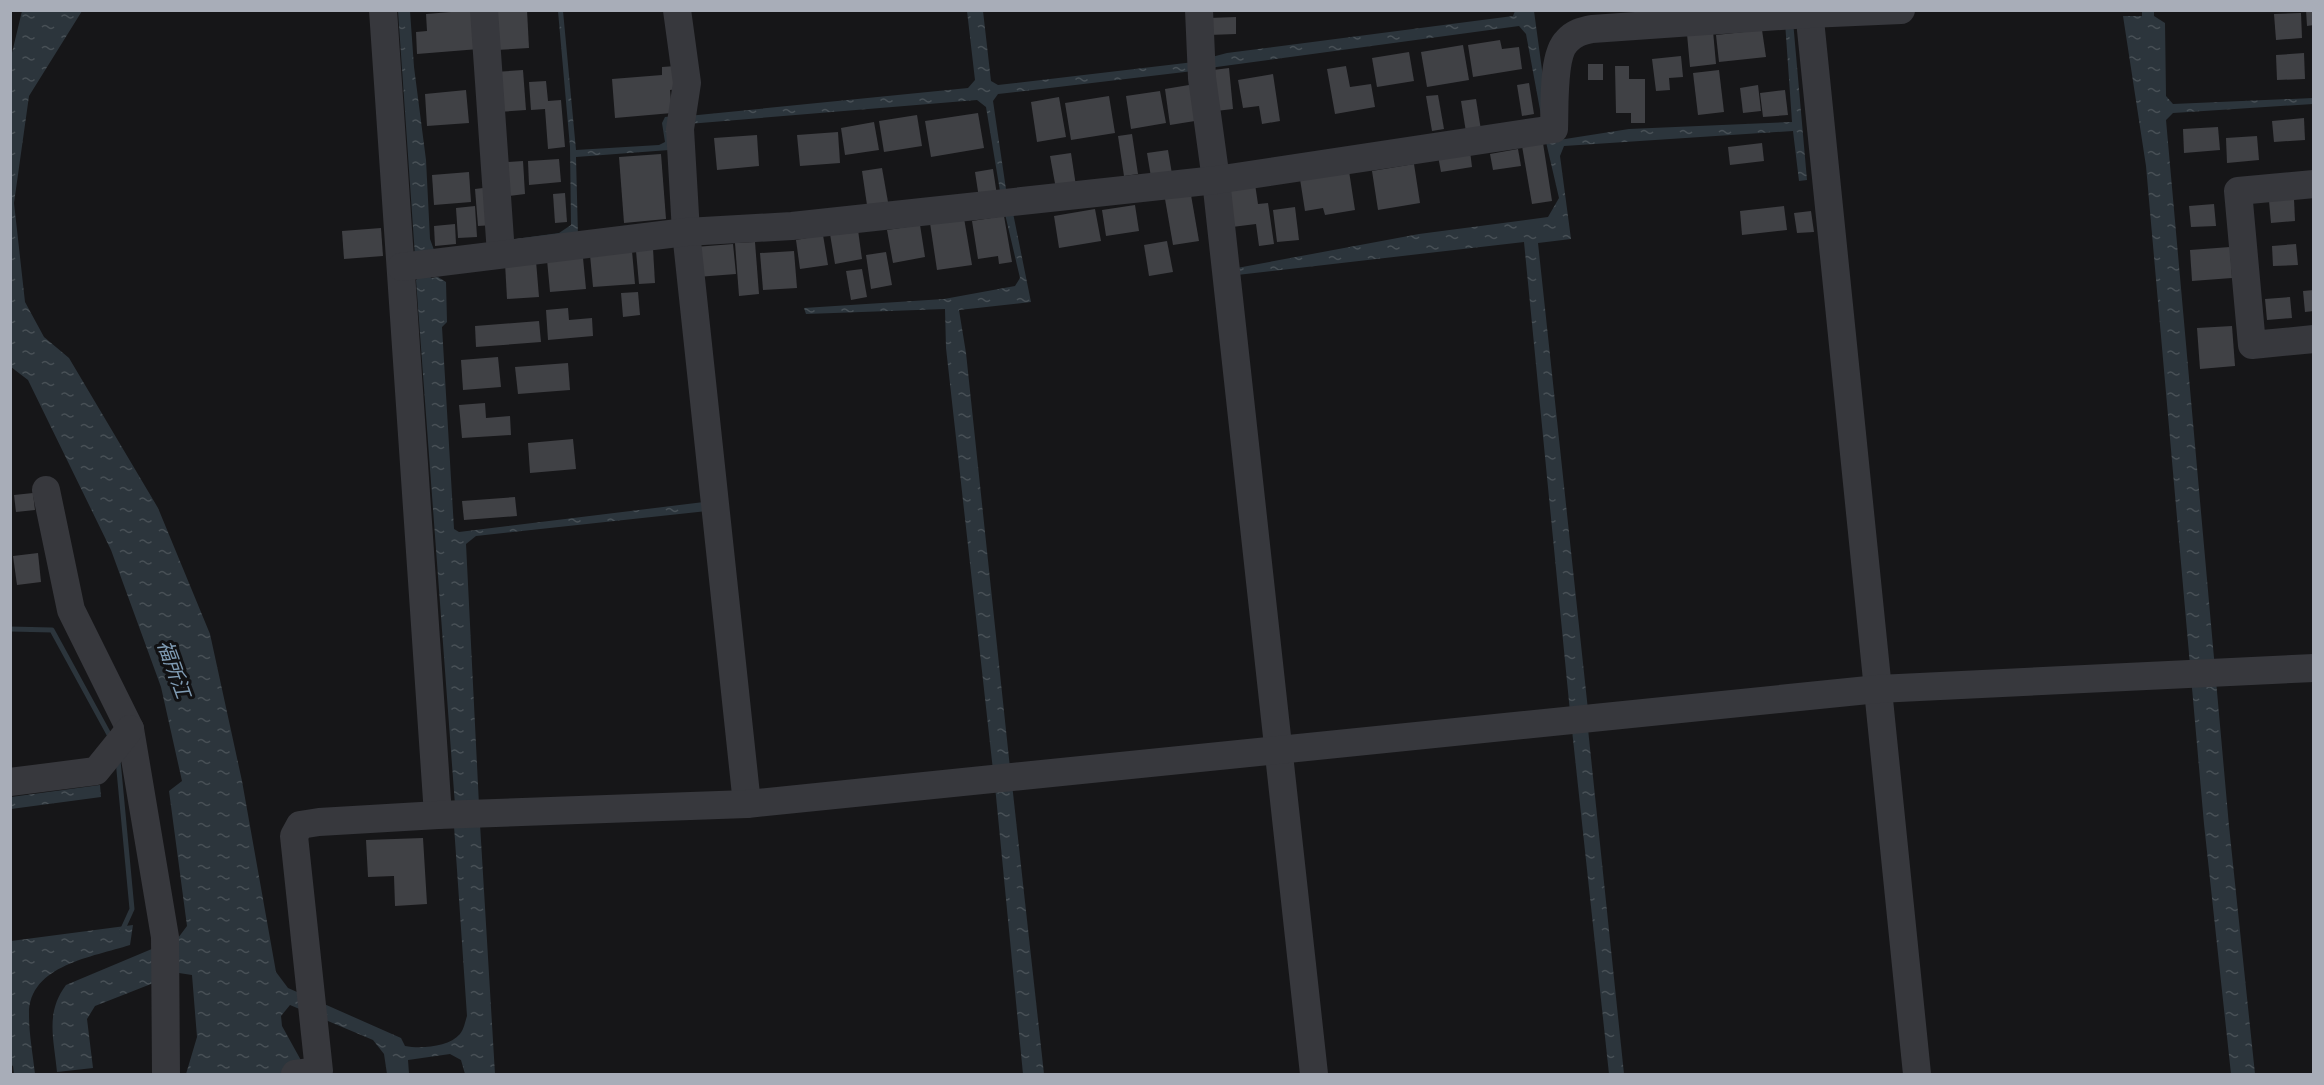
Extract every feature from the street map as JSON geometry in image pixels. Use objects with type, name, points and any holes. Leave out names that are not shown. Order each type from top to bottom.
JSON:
[{"type":"street","points":[[382,10],[438,815]]},
{"type":"street","points":[[484,10],[501,254]]},
{"type":"street","points":[[677,10],[687,83],[680,129],[686,232],[747,804]]},
{"type":"street","points":[[1199,10],[1202,78],[1216,180],[1314,1074]]},
{"type":"street","points":[[401,267],[686,232],[792,226],[1216,180],[1554,129],[1558,60],[1565,42],[1578,33],[1592,29],[1809,12],[1901,10]]},
{"type":"street","points":[[1809,12],[1917,1074]]},
{"type":"street","points":[[2313,184],[2238,191],[2252,345],[2313,339]]},
{"type":"street","points":[[46,490],[70,610],[130,729],[165,937],[166,1074]]},
{"type":"street","points":[[308,1074],[312,1006],[294,836],[300,825],[438,815],[747,804],[1878,689],[2313,668]]},
{"type":"street","points":[[10,782],[96,771],[130,729]]},
{"type":"water","name":"福所江","points":[[22,11],[82,11],[29,96],[14,203],[25,302],[44,337],[69,358],[158,508],[210,634],[242,781],[276,972],[288,988],[401,1038],[405,1046],[434,1046],[455,1038],[460,1034],[467,1016],[454,826],[480,824],[495,1074],[465,1074],[461,1060],[450,1054],[408,1060],[409,1074],[387,1074],[384,1054],[373,1040],[290,1005],[281,1016],[282,1026],[303,1064],[295,1074],[186,1074],[197,1037],[192,975],[179,973],[95,1006],[87,1019],[93,1068],[57,1072],[53,1016],[59,995],[66,985],[178,938],[187,926],[169,791],[182,781],[161,687],[111,550],[28,380],[11,367],[11,57]]},
{"type":"water","points":[[398,11],[410,11],[414,67],[426,160],[430,239],[434,250],[559,233],[571,225],[570,147],[558,11],[563,11],[576,150],[659,145],[665,142],[662,123],[665,117],[675,116],[669,150],[576,157],[578,237],[415,256]]},
{"type":"water","points":[[967,11],[983,11],[991,81],[998,85],[1194,62],[1193,71],[998,94],[993,101],[1007,196],[1001,197],[986,107],[977,100],[688,124],[688,116],[968,88],[975,80]]},
{"type":"water","points":[[1515,11],[1534,11],[1548,114],[1541,115],[1526,34],[1519,26],[1209,68],[1208,58],[1227,53],[1513,16]]},
{"type":"water","points":[[2142,11],[2154,11],[2154,16],[2165,23],[2166,96],[2173,104],[2313,98],[2313,104],[2173,113],[2166,120],[2229,826],[2255,1074],[2231,1074],[2204,824],[2146,166],[2123,16],[2142,16]]},
{"type":"water","points":[[1793,21],[1807,180],[1799,181],[1793,131],[1564,146],[1560,156],[1571,239],[1538,243],[1588,710],[1570,712],[1524,242],[1237,275],[1237,268],[1419,234],[1548,217],[1559,198],[1546,142],[1629,129],[1792,122],[1785,22]]},
{"type":"water","points":[[1013,213],[1031,302],[959,310],[966,353],[1010,768],[993,770],[946,348],[945,309],[806,314],[804,308],[944,299],[1015,286],[1020,278],[1005,214]]},
{"type":"water","points":[[427,270],[431,278],[438,277],[446,282],[447,322],[442,327],[454,529],[459,532],[704,502],[707,511],[476,536],[466,544],[479,805],[455,805],[416,280]]},
{"type":"water","points":[[1588,729],[1624,1074],[1609,1074],[1572,730]]},
{"type":"water","points":[[1012,784],[1044,1074],[1023,1074],[995,786]]},
{"type":"water","points":[[100,785],[101,797],[11,809],[11,797]]},
{"type":"water","points":[[133,925],[130,945],[65,966],[51,974],[39,985],[32,998],[29,1015],[35,1074],[14,1074],[13,1066],[10,1064],[11,941]]},
{"type":"building","points":[[476,10],[479,49],[417,54],[416,32],[427,31],[426,14]]},
{"type":"building","points":[[527,10],[529,48],[496,50],[493,12]]},
{"type":"building","points":[[2306,10],[2314,10],[2314,25],[2307,26]]},
{"type":"building","points":[[2301,13],[2302,38],[2276,40],[2274,14]]},
{"type":"building","points":[[1236,17],[1236,34],[1209,35],[1209,18]]},
{"type":"building","points":[[1762,30],[1766,57],[1719,62],[1716,35]]},
{"type":"building","points":[[1713,31],[1716,64],[1690,67],[1687,34]]},
{"type":"building","points":[[1500,40],[1502,49],[1519,47],[1522,69],[1473,77],[1468,45]]},
{"type":"building","points":[[1463,45],[1469,80],[1427,87],[1421,52]]},
{"type":"building","points":[[1409,52],[1414,81],[1377,87],[1372,58]]},
{"type":"building","points":[[2304,53],[2305,79],[2277,80],[2276,55]]},
{"type":"building","points":[[1681,56],[1683,77],[1669,78],[1670,90],[1656,91],[1652,59]]},
{"type":"building","points":[[1588,64],[1603,64],[1603,80],[1588,80]]},
{"type":"building","points":[[676,66],[678,89],[670,90],[672,113],[615,118],[612,79],[662,75],[662,67]]},
{"type":"building","points":[[1346,66],[1350,87],[1371,84],[1375,107],[1335,114],[1327,69]]},
{"type":"building","points":[[1615,66],[1629,66],[1629,79],[1645,79],[1645,123],[1631,123],[1631,113],[1616,113]]},
{"type":"building","points":[[1229,68],[1233,109],[1216,111],[1213,70]]},
{"type":"building","points":[[523,70],[526,110],[498,112],[495,72]]},
{"type":"building","points":[[1719,70],[1724,112],[1698,115],[1693,73]]},
{"type":"building","points":[[1273,74],[1280,121],[1262,124],[1259,106],[1243,108],[1238,80]]},
{"type":"building","points":[[546,81],[548,101],[561,100],[565,147],[548,149],[545,109],[531,110],[529,82]]},
{"type":"building","points":[[1529,83],[1534,114],[1522,116],[1517,85]]},
{"type":"building","points":[[1195,84],[1201,120],[1170,125],[1165,89]]},
{"type":"building","points":[[1758,85],[1761,111],[1743,113],[1740,88]]},
{"type":"building","points":[[466,90],[469,123],[427,126],[425,94]]},
{"type":"building","points":[[1785,90],[1788,115],[1763,117],[1760,93]]},
{"type":"building","points":[[1160,91],[1166,123],[1131,129],[1126,96]]},
{"type":"building","points":[[1438,95],[1444,129],[1432,131],[1426,96]]},
{"type":"building","points":[[1109,96],[1115,133],[1071,140],[1065,103]]},
{"type":"building","points":[[1059,97],[1066,137],[1037,142],[1031,102]]},
{"type":"building","points":[[1476,99],[1481,130],[1466,132],[1461,101]]},
{"type":"building","points":[[978,113],[984,148],[931,157],[925,121]]},
{"type":"building","points":[[917,115],[922,146],[884,152],[879,121]]},
{"type":"building","points":[[2304,118],[2305,140],[2274,142],[2272,121]]},
{"type":"building","points":[[874,122],[879,150],[845,155],[841,128]]},
{"type":"building","points":[[2218,127],[2220,150],[2184,153],[2183,129]]},
{"type":"building","points":[[838,132],[840,163],[800,166],[797,135]]},
{"type":"building","points":[[1132,134],[1138,174],[1124,176],[1118,136]]},
{"type":"building","points":[[757,135],[759,166],[717,170],[714,138]]},
{"type":"building","points":[[2257,136],[2259,160],[2227,163],[2226,138]]},
{"type":"building","points":[[1543,143],[1552,201],[1532,204],[1522,146]]},
{"type":"building","points":[[1762,143],[1764,161],[1730,165],[1728,147]]},
{"type":"building","points":[[1518,149],[1521,166],[1493,170],[1490,154]]},
{"type":"building","points":[[1168,150],[1172,174],[1151,177],[1147,153]]},
{"type":"building","points":[[1470,151],[1472,167],[1441,172],[1438,156]]},
{"type":"building","points":[[1071,153],[1076,186],[1056,189],[1050,156]]},
{"type":"building","points":[[661,154],[666,219],[624,223],[619,157]]},
{"type":"building","points":[[559,159],[561,182],[529,185],[528,161]]},
{"type":"building","points":[[523,161],[525,194],[509,196],[506,162]]},
{"type":"building","points":[[1414,164],[1420,203],[1378,210],[1372,171]]},
{"type":"building","points":[[882,168],[888,202],[867,205],[862,171]]},
{"type":"building","points":[[993,169],[997,195],[979,198],[975,172]]},
{"type":"building","points":[[1349,171],[1355,210],[1325,215],[1323,208],[1305,211],[1300,179]]},
{"type":"building","points":[[469,172],[471,202],[434,205],[432,175]]},
{"type":"building","points":[[1255,184],[1258,204],[1268,203],[1274,244],[1259,246],[1256,224],[1232,227],[1226,188]]},
{"type":"building","points":[[491,187],[494,225],[478,226],[475,189]]},
{"type":"building","points":[[565,193],[567,222],[555,223],[553,194]]},
{"type":"building","points":[[1191,195],[1199,241],[1173,245],[1165,199]]},
{"type":"building","points":[[2294,199],[2295,221],[2271,223],[2269,201]]},
{"type":"building","points":[[2214,204],[2216,226],[2191,227],[2189,206]]},
{"type":"building","points":[[1135,205],[1139,231],[1106,236],[1102,210]]},
{"type":"building","points":[[475,206],[477,237],[458,238],[456,208]]},
{"type":"building","points":[[1784,206],[1787,230],[1742,235],[1740,211]]},
{"type":"building","points":[[1295,207],[1299,240],[1277,242],[1273,210]]},
{"type":"building","points":[[1095,209],[1101,241],[1059,248],[1054,216]]},
{"type":"building","points":[[1811,211],[1814,232],[1797,233],[1794,213]]},
{"type":"building","points":[[1004,216],[1012,262],[999,264],[998,256],[978,259],[972,221]]},
{"type":"building","points":[[964,218],[972,265],[937,270],[930,223]]},
{"type":"building","points":[[455,224],[456,244],[435,246],[434,226]]},
{"type":"building","points":[[920,225],[925,257],[893,263],[887,230]]},
{"type":"building","points":[[381,228],[383,256],[344,259],[342,231]]},
{"type":"building","points":[[858,230],[862,259],[835,264],[830,234]]},
{"type":"building","points":[[823,235],[828,265],[800,269],[796,240]]},
{"type":"building","points":[[1167,241],[1173,272],[1149,276],[1144,245]]},
{"type":"building","points":[[755,242],[759,294],[739,296],[735,243]]},
{"type":"building","points":[[733,244],[736,274],[697,277],[695,247]]},
{"type":"building","points":[[2296,244],[2298,265],[2273,266],[2272,246]]},
{"type":"building","points":[[2230,247],[2232,278],[2192,281],[2190,250]]},
{"type":"building","points":[[653,249],[655,283],[639,284],[636,251]]},
{"type":"building","points":[[632,251],[635,284],[593,287],[590,255]]},
{"type":"building","points":[[794,251],[797,288],[763,290],[760,253]]},
{"type":"building","points":[[886,252],[892,285],[871,289],[866,255]]},
{"type":"building","points":[[583,258],[586,289],[550,292],[547,260]]},
{"type":"building","points":[[536,261],[539,297],[507,299],[505,263]]},
{"type":"building","points":[[862,269],[867,297],[851,300],[846,271]]},
{"type":"building","points":[[2314,290],[2314,311],[2305,312],[2303,291]]},
{"type":"building","points":[[638,292],[640,315],[623,317],[621,293]]},
{"type":"building","points":[[2290,297],[2292,318],[2267,320],[2265,299]]},
{"type":"building","points":[[568,308],[569,320],[592,318],[593,336],[548,340],[546,310]]},
{"type":"building","points":[[539,321],[541,342],[476,347],[475,326]]},
{"type":"building","points":[[2232,326],[2235,366],[2200,369],[2197,328]]},
{"type":"building","points":[[498,357],[501,387],[463,390],[461,360]]},
{"type":"building","points":[[568,363],[570,390],[518,394],[515,367]]},
{"type":"building","points":[[485,403],[486,418],[510,416],[511,435],[462,438],[459,405]]},
{"type":"building","points":[[573,439],[576,469],[530,473],[528,443]]},
{"type":"building","points":[[33,493],[35,510],[16,512],[14,495]]},
{"type":"building","points":[[515,497],[517,516],[464,520],[462,501]]},
{"type":"building","points":[[38,553],[41,582],[17,585],[13,556]]},
{"type":"building","points":[[423,838],[427,904],[395,906],[394,876],[368,877],[366,840]]},
{"type":"waterway","points":[[10,629],[52,630],[111,738]]},
{"type":"waterway","points":[[118,760],[132,909],[122,931]]}]
